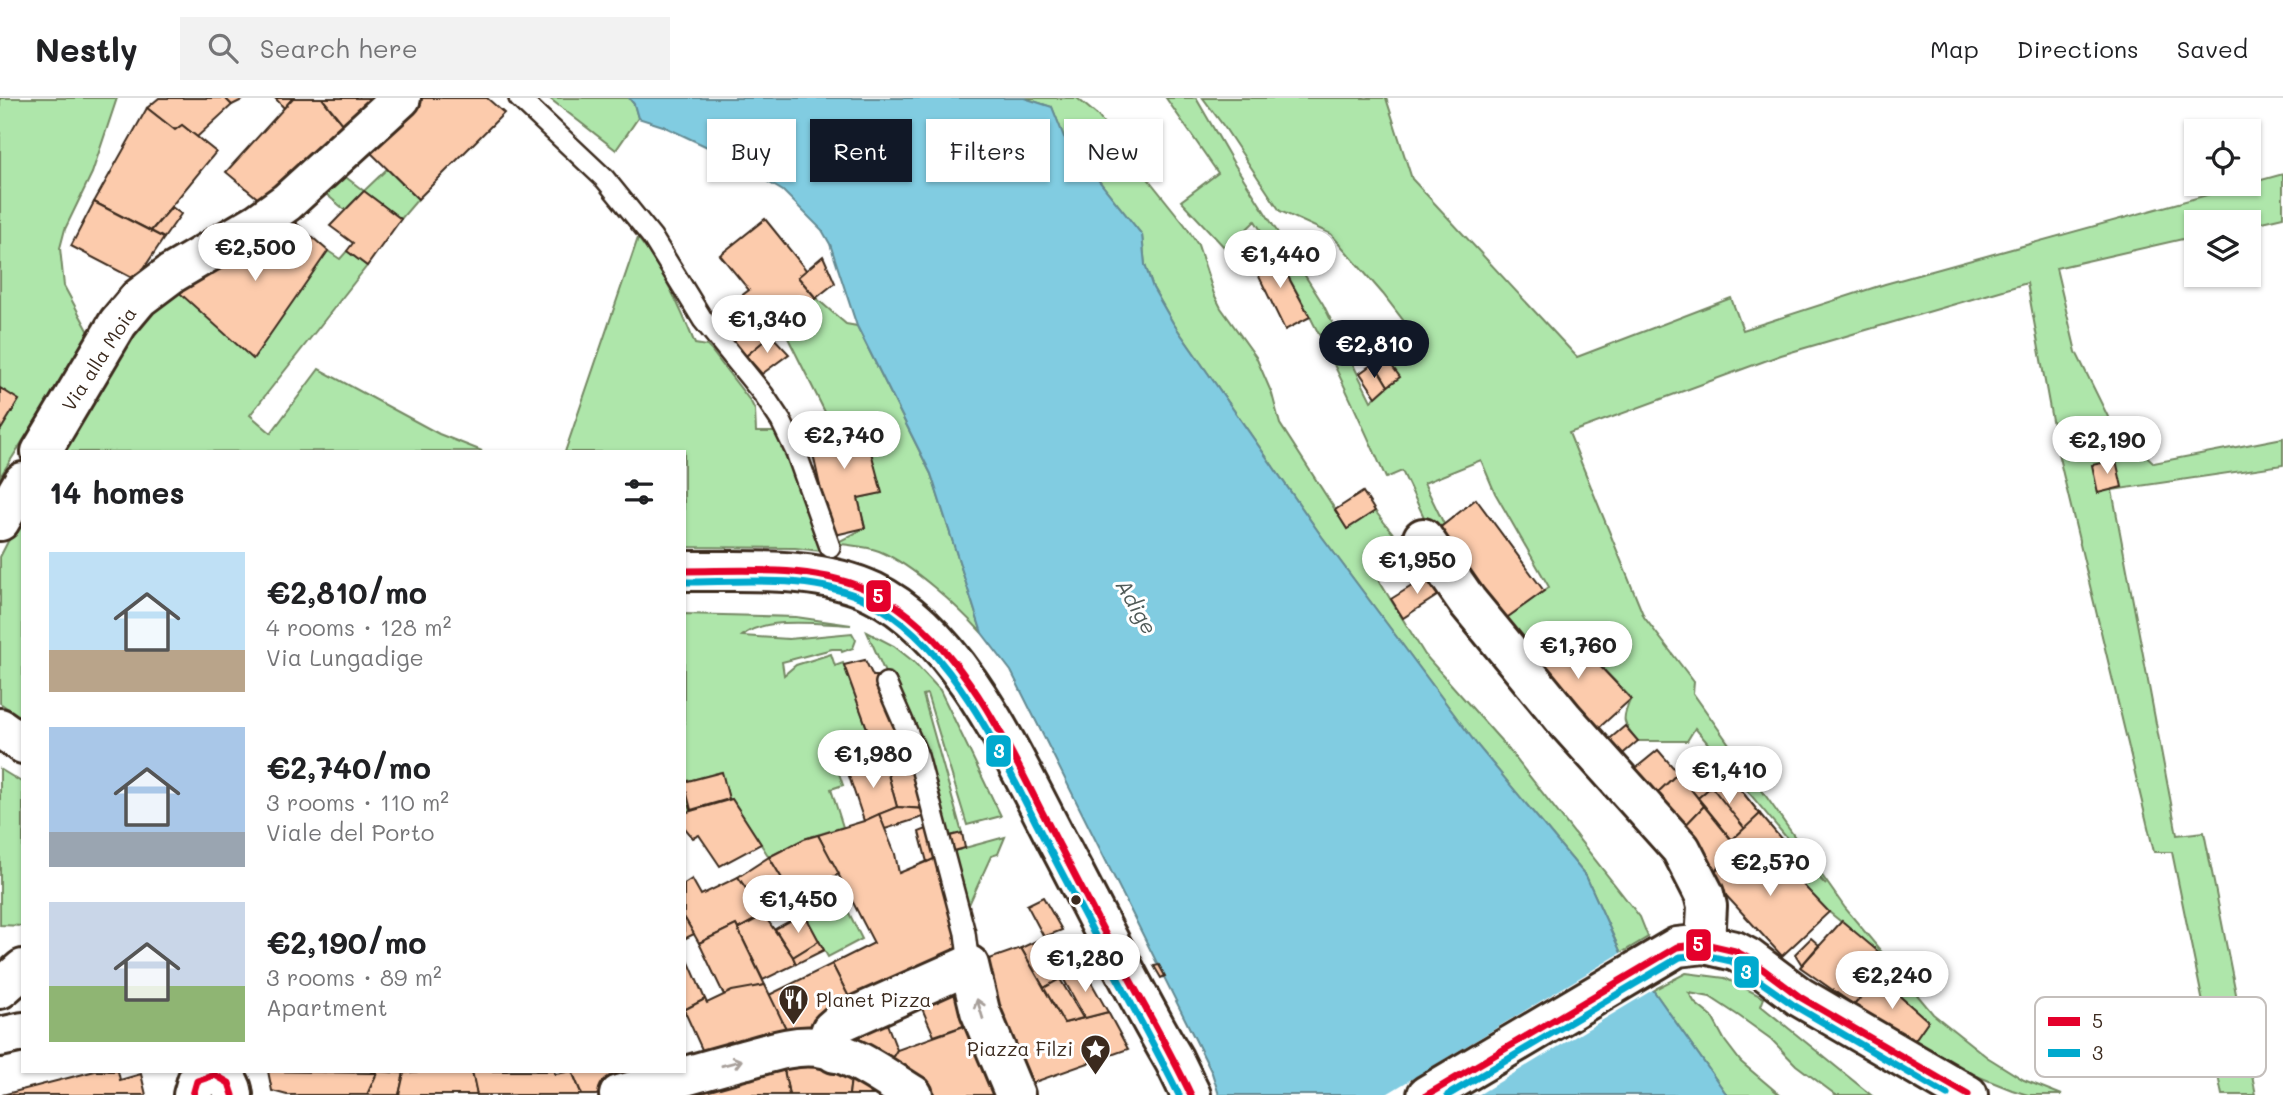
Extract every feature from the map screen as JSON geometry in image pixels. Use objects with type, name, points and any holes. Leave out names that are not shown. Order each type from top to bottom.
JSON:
[{"type":"street","name":"Via alla Moia","points":[[42,450],[118,323],[139,298],[171,274],[258,223],[287,202],[401,98]]},
{"type":"street","points":[[0,521],[21,485]]},
{"type":"street","points":[[1423,538],[1467,601],[1564,719],[1681,849],[1704,894],[1707,906],[1705,944]]},
{"type":"street","points":[[686,571],[800,573],[837,580],[873,593],[898,609],[942,647],[962,672],[1011,753],[1191,1095]]},
{"type":"street","points":[[0,729],[21,743]]},
{"type":"street","points":[[1427,1095],[1677,947],[1705,944],[1735,951],[1748,958],[1923,1095]]},
{"type":"street","points":[[835,1053],[828,1038],[831,1030],[839,1023],[969,965],[980,1011],[1015,1095]]},
{"type":"street","points":[[0,989],[21,971]]},
{"type":"street","points":[[1800,997],[1968,1095]]},
{"type":"street","points":[[1156,1029],[1159,1095]]},
{"type":"street","points":[[0,1037],[21,1032]]},
{"type":"street","points":[[619,1095],[774,1052],[806,1046],[835,1053],[875,1071],[913,1095]]},
{"type":"lane","points":[[519,98],[605,179],[652,237],[703,320],[763,394],[781,421],[796,452],[830,547]]},
{"type":"lane","points":[[886,683],[918,756],[965,933],[969,965]]},
{"type":"green space","points":[[0,98],[117,98],[92,173],[65,229],[60,248],[64,286],[90,334],[0,477],[0,431],[19,400],[0,388]]},
{"type":"green space","points":[[549,98],[629,98],[638,118],[616,150]]},
{"type":"green space","points":[[1024,98],[1077,98],[1100,119],[1064,119],[1064,137],[1052,107]]},
{"type":"green space","points":[[1166,98],[1196,98],[1323,304],[1371,401],[1399,377],[1390,363],[1419,341],[1331,234],[1280,211],[1203,98],[1386,98],[1412,179],[1577,357],[1731,298],[1743,330],[1885,284],[2203,196],[2261,196],[2261,180],[2283,174],[2283,217],[2261,222],[2261,210],[2184,210],[2184,239],[2056,268],[2076,352],[2111,423],[2154,463],[2283,438],[2283,465],[2112,490],[2177,835],[2204,832],[2237,997],[2202,997],[2172,852],[2154,852],[2058,453],[2027,283],[1781,355],[1569,433],[1644,617],[1694,682],[1693,693],[1845,908],[1888,960],[1829,912],[1772,853],[1783,841],[1826,885],[1695,728],[1687,741],[1638,741],[1625,721],[1631,698],[1565,629],[1534,656],[1501,622],[1549,587],[1495,493],[1481,460],[1424,483],[1444,524],[1432,534],[1402,471],[1386,478],[1309,315],[1255,221],[1226,249],[1181,201],[1218,173]]},
{"type":"green space","points":[[387,169],[418,199],[401,219],[364,191]]},
{"type":"green space","points":[[339,172],[364,191],[345,210],[321,190]]},
{"type":"green space","points":[[1100,182],[1151,182],[1185,225],[1198,245],[1221,308],[1256,357],[1272,394],[1280,424],[1347,528],[1375,511],[1399,541],[1368,563],[1425,655],[1505,745],[1640,917],[1648,937],[1621,953],[1586,876],[1477,745],[1320,534],[1173,323],[1153,288],[1145,265],[1142,235]]},
{"type":"green space","points":[[638,238],[670,289],[695,344],[707,346],[711,350],[751,402],[755,410],[756,432],[775,432],[809,509],[821,551],[795,548],[686,547],[686,450],[566,450]]},
{"type":"green space","points":[[328,251],[340,259],[347,251],[367,266],[250,415],[271,433],[319,369],[439,434],[479,450],[58,450],[138,320],[173,287]]},
{"type":"green space","points":[[816,298],[846,324],[857,326],[931,474],[982,633],[934,587],[892,557],[874,549],[836,543],[865,528],[858,498],[881,493],[861,415],[830,422],[782,326]]},
{"type":"green space","points":[[21,516],[21,718],[0,703],[0,557]]},
{"type":"green space","points":[[686,614],[796,617],[851,625],[779,623],[752,630],[742,636],[789,639],[852,633],[856,640],[853,648],[842,652],[841,649],[832,649],[782,662],[784,675],[796,665],[831,654],[835,666],[843,663],[873,745],[833,756],[843,785],[831,789],[843,827],[804,839],[769,857],[732,799],[729,799],[721,772],[686,782]]},
{"type":"green space","points":[[867,632],[894,646],[914,662],[940,690],[1001,816],[967,825],[927,694],[923,695],[962,833],[946,837],[924,761]]},
{"type":"green space","points":[[0,769],[21,782],[21,926],[0,925]]},
{"type":"green space","points":[[686,787],[691,810],[686,812]]},
{"type":"green space","points":[[1005,837],[998,854],[991,856],[967,909],[950,852]]},
{"type":"green space","points":[[835,885],[862,939],[828,957],[798,904]]},
{"type":"green space","points":[[1892,965],[1933,1014],[1987,1057],[2024,1080],[2062,1095],[2028,1095],[2012,1090],[1942,1062],[1912,1044],[1928,1021],[1879,978]]},
{"type":"green space","points":[[1686,973],[1725,978],[1764,998],[1761,1006],[1871,1095],[1836,1095],[1796,1065],[1771,1039],[1739,1016],[1710,997],[1689,993],[1695,1003],[1712,1017],[1741,1062],[1780,1095],[1727,1095],[1653,990]]},
{"type":"green space","points":[[2218,1077],[2252,1077],[2256,1095],[2222,1095]]},
{"type":"water","name":"Adige","points":[[629,98],[1024,98],[1052,107],[1064,137],[1064,182],[1100,182],[1142,235],[1145,265],[1153,288],[1173,323],[1320,534],[1477,745],[1586,876],[1621,953],[1653,990],[1727,1095],[1219,1095],[1212,1073],[1011,671],[982,633],[931,474],[857,326],[830,244],[822,230],[783,191],[768,182],[796,182],[796,119],[707,119],[707,147],[663,126],[638,118]]},
{"type":"pier","points":[[1624,951],[1656,988],[1478,1095],[1385,1095]]},
{"type":"building","points":[[159,98],[225,98],[232,105],[197,137],[182,125],[175,130],[147,108]]},
{"type":"building","points":[[225,98],[246,98],[232,105]]},
{"type":"building","points":[[275,98],[293,98],[284,108]]},
{"type":"building","points":[[293,98],[322,98],[347,131],[268,207],[226,172]]},
{"type":"building","points":[[322,98],[390,98],[367,106],[343,124]]},
{"type":"building","points":[[414,98],[487,98],[504,113],[418,199],[364,146]]},
{"type":"building","points":[[147,108],[175,130],[182,125],[216,152],[151,231],[94,202]]},
{"type":"building","points":[[364,191],[401,219],[367,266],[347,251],[353,243],[330,226]]},
{"type":"building","points":[[94,202],[164,238],[136,280],[71,246]]},
{"type":"building","points":[[172,207],[181,214],[164,238],[151,231]]},
{"type":"building","points":[[288,216],[328,251],[253,359],[173,287]]},
{"type":"building","points":[[765,219],[807,271],[798,277],[816,298],[746,356],[715,316],[749,290],[720,255]]},
{"type":"building","points":[[1273,249],[1310,317],[1285,330],[1251,260]]},
{"type":"building","points":[[823,256],[835,283],[816,298],[798,277]]},
{"type":"building","points":[[771,335],[789,354],[762,374],[746,356]]},
{"type":"building","points":[[1384,355],[1400,377],[1388,386],[1374,363]]},
{"type":"building","points":[[1374,363],[1388,386],[1376,397],[1360,373]]},
{"type":"building","points":[[0,388],[19,400],[0,431]]},
{"type":"building","points":[[861,415],[882,493],[858,498],[865,528],[831,536],[807,427]]},
{"type":"building","points":[[2116,460],[2122,487],[2098,493],[2092,465]]},
{"type":"building","points":[[1363,492],[1375,511],[1347,529],[1335,510]]},
{"type":"building","points":[[1476,499],[1544,591],[1501,622],[1432,534]]},
{"type":"building","points":[[1431,574],[1443,592],[1403,618],[1391,599]]},
{"type":"building","points":[[1564,628],[1631,699],[1591,735],[1526,663]]},
{"type":"building","points":[[865,660],[873,676],[879,676],[911,753],[879,761],[844,665]]},
{"type":"building","points":[[1625,726],[1638,741],[1619,757],[1606,742]]},
{"type":"building","points":[[1658,750],[1678,773],[1650,800],[1631,772]]},
{"type":"building","points":[[911,753],[924,809],[897,807],[884,760]]},
{"type":"building","points":[[1712,754],[1727,773],[1698,798],[1682,779]]},
{"type":"building","points":[[884,760],[897,807],[864,821],[848,773]]},
{"type":"building","points":[[722,772],[729,799],[691,810],[686,781]]},
{"type":"building","points":[[1678,773],[1704,806],[1679,832],[1650,800]]},
{"type":"building","points":[[1727,773],[1760,814],[1732,840],[1698,798]]},
{"type":"building","points":[[1727,773],[1760,814],[1745,829],[1711,786]]},
{"type":"building","points":[[732,799],[761,844],[720,866],[699,835],[693,838],[686,829],[686,812]]},
{"type":"building","points":[[1704,806],[1738,848],[1709,877],[1679,832]]},
{"type":"building","points":[[897,807],[924,809],[926,816],[885,829],[879,814]]},
{"type":"building","points":[[879,814],[895,854],[899,873],[938,857],[961,960],[855,1009],[832,964],[874,943],[818,835]]},
{"type":"building","points":[[1760,814],[1783,841],[1772,853],[1767,847],[1749,861],[1732,840]]},
{"type":"building","points":[[929,828],[938,857],[927,862],[919,832]]},
{"type":"building","points":[[962,833],[965,848],[950,852],[946,837]]},
{"type":"building","points":[[818,835],[839,874],[793,897],[769,857]]},
{"type":"building","points":[[1767,847],[1829,912],[1782,956],[1709,877],[1738,848],[1749,861]]},
{"type":"building","points":[[769,857],[793,897],[764,915],[738,877]]},
{"type":"building","points":[[738,877],[764,915],[738,929],[736,925],[699,943],[686,920],[686,883],[692,879],[701,895]]},
{"type":"building","points":[[1043,897],[1062,930],[1044,937],[1027,905]]},
{"type":"building","points":[[804,913],[819,941],[793,957],[775,929]]},
{"type":"building","points":[[764,915],[796,964],[763,980],[738,929]]},
{"type":"building","points":[[686,920],[694,934],[686,938]]},
{"type":"building","points":[[1842,921],[1893,964],[1854,1005],[1800,967]]},
{"type":"building","points":[[736,925],[765,985],[724,995],[699,943]]},
{"type":"building","points":[[1049,935],[1060,979],[1044,988],[1021,948]]},
{"type":"building","points":[[1811,938],[1819,945],[1802,965],[1795,954]]},
{"type":"building","points":[[819,941],[824,950],[796,964],[793,957]]},
{"type":"building","points":[[1067,941],[1083,968],[1060,979],[1051,943]]},
{"type":"building","points":[[1021,948],[1064,1023],[1108,1012],[1128,1049],[1015,1089],[975,964]]},
{"type":"building","points":[[686,956],[705,999],[686,1009]]},
{"type":"building","points":[[832,964],[855,1009],[790,1037],[769,995]]},
{"type":"building","points":[[1159,965],[1165,976],[1161,978],[1154,966]]},
{"type":"building","points":[[1083,968],[1108,1012],[1085,1018],[1063,978]]},
{"type":"building","points":[[1879,978],[1928,1021],[1912,1044],[1854,1005]]},
{"type":"building","points":[[1060,979],[1083,1018],[1064,1023],[1044,988]]},
{"type":"building","points":[[959,980],[978,1021],[934,1036],[917,997]]},
{"type":"building","points":[[765,985],[790,1037],[709,1065],[686,1009],[705,999],[707,1003],[732,991]]},
{"type":"building","points":[[882,1011],[897,1050],[883,1073],[843,1029]]},
{"type":"building","points":[[978,1021],[998,1095],[919,1095],[883,1073],[897,1050]]},
{"type":"building","points":[[801,1063],[852,1070],[849,1095],[789,1095],[783,1065]]},
{"type":"building","points":[[783,1065],[789,1095],[672,1095]]},
{"type":"building","points":[[852,1070],[894,1095],[849,1095]]},
{"type":"building","points":[[87,1073],[118,1073],[120,1080],[141,1074],[146,1095],[2,1095]]},
{"type":"building","points":[[268,1073],[377,1073],[367,1095],[287,1095],[272,1091]]},
{"type":"building","points":[[377,1073],[404,1073],[399,1095],[367,1095]]},
{"type":"building","points":[[404,1073],[472,1073],[477,1095],[399,1095]]},
{"type":"building","points":[[472,1073],[573,1073],[582,1095],[477,1095]]},
{"type":"building","points":[[573,1073],[619,1073],[625,1084],[596,1095],[582,1095]]},
{"type":"transit line","name":"5","points":[[686,571],[780,571],[827,577],[872,592],[901,609],[927,632],[951,658],[992,717],[1191,1095]]},
{"type":"transit line","name":"3","points":[[686,582],[778,581],[847,592],[896,618],[921,640],[944,666],[983,724],[1179,1095]]},
{"type":"transit line","name":"5","points":[[1427,1095],[1677,947],[1705,944],[1735,951],[1748,958],[1800,997],[1968,1095]]},
{"type":"transit line","name":"3","points":[[1448,1095],[1680,957],[1704,955],[1731,961],[1795,1006],[1947,1095]]},
{"type":"transit line","name":"5","points":[[193,1095],[197,1081],[215,1075],[229,1083],[233,1095]]},
{"type":"place","name":"Planet Pizza","points":[[793,1027]]},
{"type":"place","name":"Piazza Filzi","points":[[1096,1076]]}]
